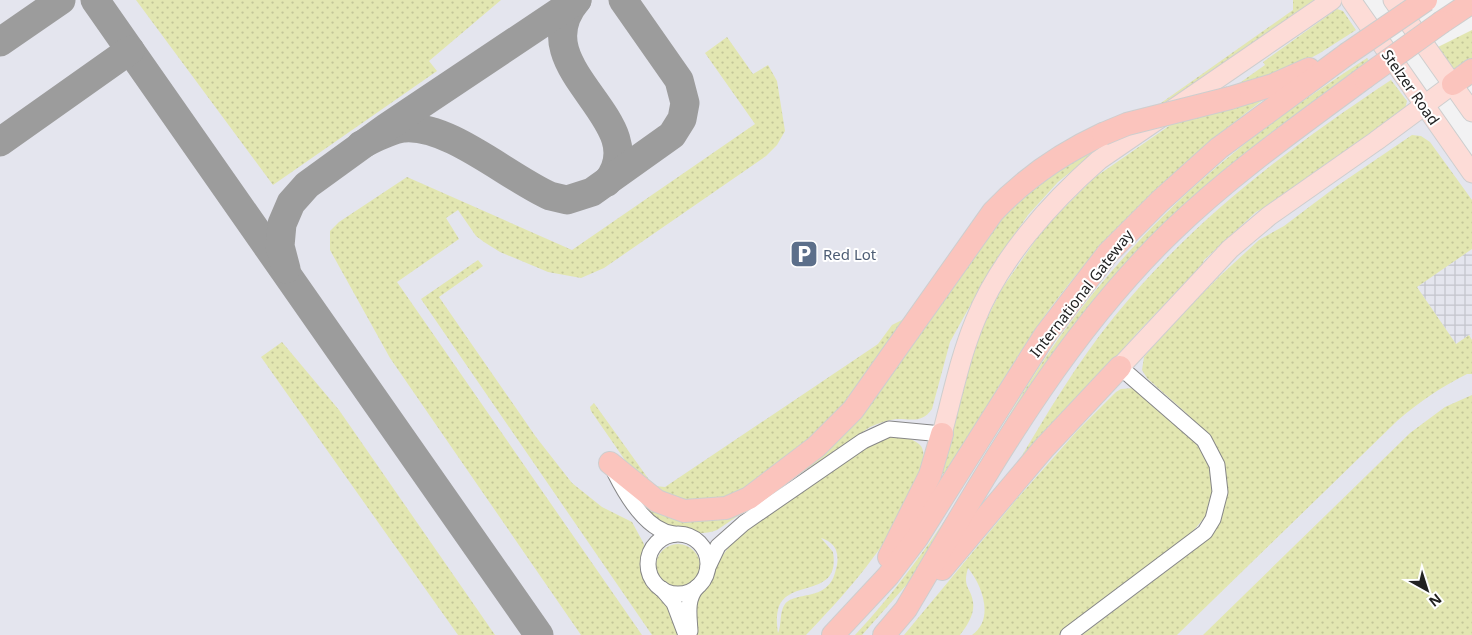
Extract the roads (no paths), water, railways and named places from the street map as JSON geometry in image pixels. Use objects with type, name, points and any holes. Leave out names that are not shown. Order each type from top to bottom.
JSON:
[{"type":"highway","name":"International Gateway","points":[[833,635],[888,576],[917,538],[1045,335],[1108,253],[1160,201],[1219,148],[1347,54],[1426,0]]},
{"type":"highway","points":[[1446,26],[1472,2]]},
{"type":"highway","points":[[1446,26],[1472,18]]},
{"type":"highway","name":"International Gateway","points":[[884,635],[906,609],[1013,429],[1065,354],[1097,314],[1172,231],[1212,194],[1254,160],[1405,49],[1446,26]]},
{"type":"highway","points":[[610,463],[657,501],[684,511],[720,509],[749,498],[816,448],[853,410],[993,212],[1036,173],[1070,151],[1127,124],[1273,85],[1347,54]]},
{"type":"highway","points":[[1453,84],[1472,70]]},
{"type":"highway","points":[[906,609],[1044,448],[1120,367]]},
{"type":"highway","points":[[852,615],[905,527],[930,475],[942,434]]},
{"type":"main road","points":[[942,434],[975,321],[999,277],[1030,232],[1068,188],[1099,160],[1332,0]]},
{"type":"main road","name":"Stelzer Road","points":[[1351,0],[1472,173]]},
{"type":"main road","points":[[1393,0],[1472,112]]},
{"type":"main road","points":[[1120,367],[1230,249],[1269,216],[1453,84]]},
{"type":"street","points":[[1068,635],[1205,532],[1218,504],[1220,478],[1212,452],[1204,440],[1120,367]]},
{"type":"street","points":[[688,635],[691,594],[705,576],[718,546],[744,523],[857,444],[880,432],[895,429],[942,434]]},
{"type":"street","points":[[610,463],[622,484],[651,524],[662,532],[682,534],[695,539],[712,540],[744,523]]},
{"type":"street","points":[[674,534],[658,542],[649,558],[651,576],[674,603],[688,635]]},
{"type":"street","points":[[695,539],[704,548],[708,567]]},
{"type":"street","points":[[659,586],[673,593],[682,593],[697,587]]},
{"type":"place","name":"Red Lot","points":[[804,254]]}]
